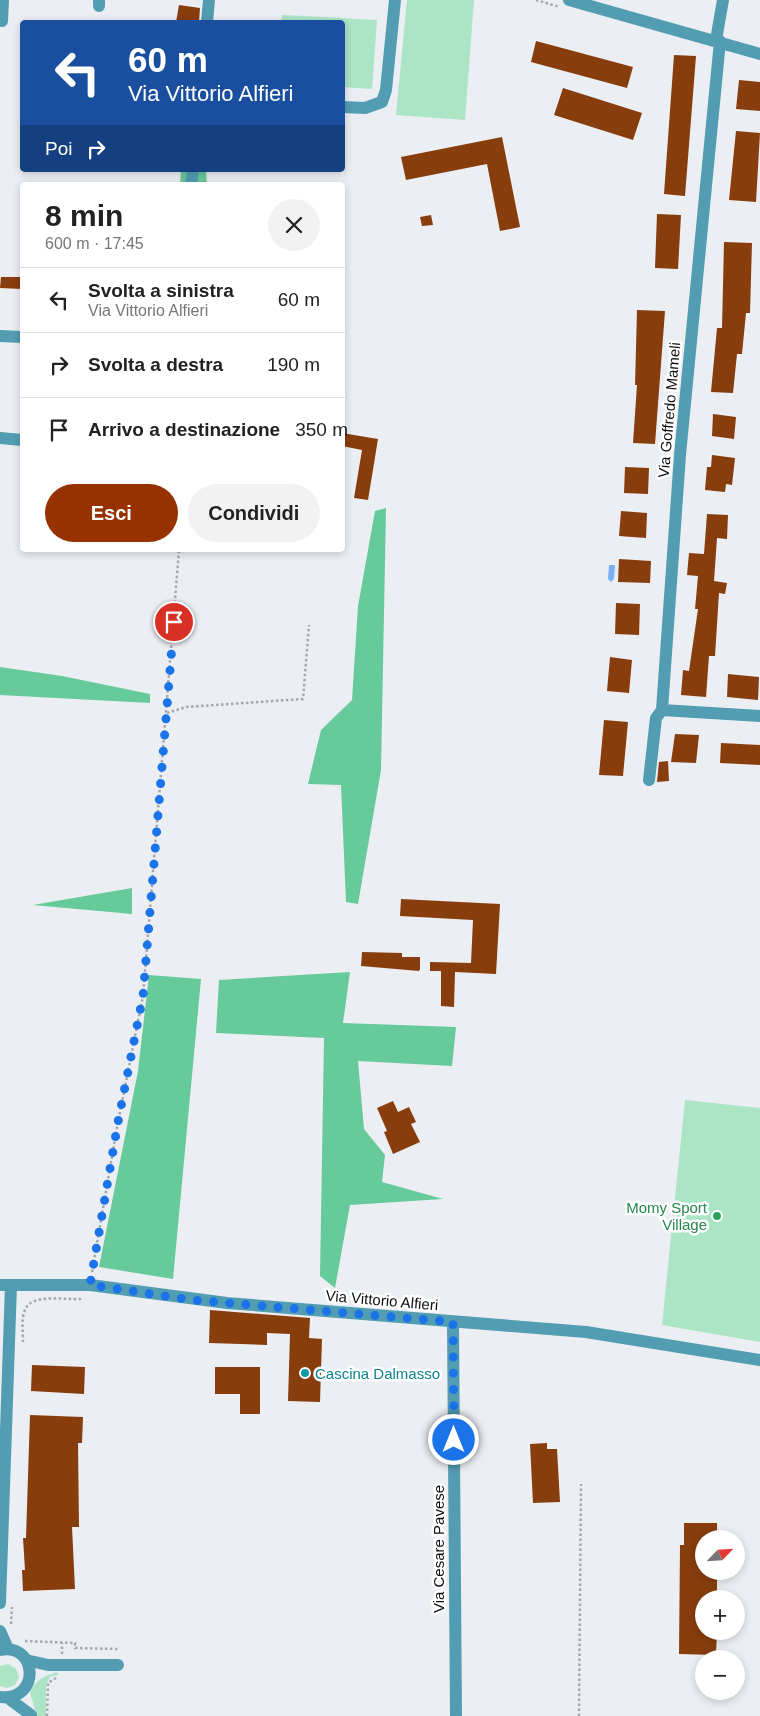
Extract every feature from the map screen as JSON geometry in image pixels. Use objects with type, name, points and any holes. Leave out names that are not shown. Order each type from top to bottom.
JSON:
[{"type":"street","points":[[2,21],[3,0]]},
{"type":"street","points":[[207,20],[209,0]]},
{"type":"street","points":[[345,107],[365,108],[382,102],[386,90],[396,0]]},
{"type":"street","points":[[569,0],[760,54]]},
{"type":"street","name":"Via Goffredo Mameli","points":[[649,780],[656,718],[662,710],[680,455],[723,0]]},
{"type":"street","points":[[0,336],[20,337]]},
{"type":"street","points":[[0,438],[20,440]]},
{"type":"street","points":[[662,710],[760,716]]},
{"type":"street","points":[[6,1285],[6,1603]]},
{"type":"street","name":"Via Vittorio Alfieri","points":[[6,1285],[90,1285],[192,1300],[586,1332],[760,1360]]},
{"type":"street","name":"Via Cesare Pavese","points":[[453,1322],[456,1716]]},
{"type":"street","points":[[4,1697],[23,1691],[30,1676],[26,1660],[20,1654],[4,1649],[6,1631]]},
{"type":"street","points":[[26,1660],[55,1665],[118,1665]]},
{"type":"street","points":[[30,1676],[55,1665]]},
{"type":"street","points":[[23,1691],[31,1716]]},
{"type":"street","points":[[4,1697],[31,1716]]},
{"type":"path","points":[[23,1350],[24,1311],[30,1303],[37,1300],[80,1300],[90,1285],[118,1122],[143,996],[179,552]]},
{"type":"path","points":[[166,713],[186,707],[303,699],[309,625]]},
{"type":"path","points":[[579,1716],[581,1484]]},
{"type":"path","points":[[6,1603],[6,1631]]},
{"type":"path","points":[[20,1641],[75,1643],[75,1648],[118,1649]]},
{"type":"path","points":[[47,1716],[48,1683],[61,1677],[55,1665],[62,1642]]},
{"type":"green space","points":[[407,0],[474,0],[465,120],[396,115]]},
{"type":"green space","points":[[282,15],[377,20],[372,89],[345,87],[345,20],[281,20]]},
{"type":"green space","points":[[181,172],[206,172],[207,182],[180,182]]},
{"type":"green space","points":[[386,508],[381,770],[358,904],[346,902],[341,785],[308,784],[321,730],[352,700],[358,606],[375,511]]},
{"type":"green space","points":[[0,667],[62,676],[150,694],[150,703],[0,695]]},
{"type":"green space","points":[[132,888],[132,914],[33,905]]},
{"type":"green space","points":[[350,972],[343,1023],[456,1027],[452,1066],[358,1061],[364,1129],[385,1155],[382,1182],[443,1199],[350,1205],[335,1288],[320,1276],[324,1038],[216,1033],[219,980]]},
{"type":"green space","points":[[149,975],[201,979],[173,1279],[99,1267],[138,1071]]},
{"type":"green space","name":"Momy Sport Village","points":[[685,1100],[760,1108],[760,1342],[662,1325]]},
{"type":"green space","points":[[8,1664],[16,1669],[19,1677],[15,1685],[7,1688],[0,1686],[0,1666]]},
{"type":"green space","points":[[57,1672],[58,1675],[50,1677],[46,1685],[46,1716],[37,1716],[30,1693],[34,1685],[41,1679]]},
{"type":"water","points":[[609,565],[615,565],[614,579],[611,582],[608,579]]},
{"type":"building","points":[[179,5],[200,8],[199,20],[176,20]]},
{"type":"building","points":[[536,41],[633,67],[627,88],[531,62]]},
{"type":"building","points":[[674,55],[696,56],[685,196],[664,194]]},
{"type":"building","points":[[739,80],[760,82],[760,111],[736,109]]},
{"type":"building","points":[[563,88],[642,113],[633,140],[554,115]]},
{"type":"building","points":[[736,131],[760,133],[756,202],[729,200]]},
{"type":"building","points":[[502,137],[520,227],[500,231],[487,164],[406,180],[401,157]]},
{"type":"building","points":[[657,214],[681,215],[678,269],[655,268]]},
{"type":"building","points":[[431,215],[433,225],[422,226],[420,217]]},
{"type":"building","points":[[724,242],[752,243],[750,313],[746,313],[742,354],[737,354],[733,393],[711,392],[717,328],[722,328]]},
{"type":"building","points":[[1,277],[20,277],[20,289],[0,288]]},
{"type":"building","points":[[637,310],[665,311],[655,444],[633,443],[637,385],[635,385]]},
{"type":"building","points":[[713,414],[736,417],[734,439],[712,436]]},
{"type":"building","points":[[345,434],[378,439],[368,500],[354,498],[362,450],[345,447]]},
{"type":"building","points":[[712,455],[735,458],[732,485],[726,484],[725,492],[705,490],[707,467],[711,467]]},
{"type":"building","points":[[625,467],[649,468],[648,494],[624,493]]},
{"type":"building","points":[[621,511],[647,513],[646,538],[619,536]]},
{"type":"building","points":[[707,514],[728,515],[727,539],[717,538],[714,581],[727,583],[725,594],[719,593],[715,656],[709,656],[706,697],[681,695],[683,670],[689,671],[698,609],[695,609],[698,576],[687,575],[689,553],[704,554]]},
{"type":"building","points":[[619,559],[651,561],[650,583],[618,582]]},
{"type":"building","points":[[616,603],[640,604],[639,635],[615,634]]},
{"type":"building","points":[[610,657],[632,660],[629,693],[607,691]]},
{"type":"building","points":[[728,674],[759,677],[758,700],[727,697]]},
{"type":"building","points":[[604,720],[628,722],[623,776],[599,775]]},
{"type":"building","points":[[675,734],[699,735],[696,763],[671,762]]},
{"type":"building","points":[[721,743],[760,745],[760,765],[720,763]]},
{"type":"building","points":[[668,761],[669,781],[657,782],[659,762]]},
{"type":"building","points":[[401,899],[500,904],[496,974],[455,972],[454,1007],[441,1006],[441,971],[430,971],[430,962],[471,963],[473,920],[400,916]]},
{"type":"building","points":[[362,952],[402,953],[402,957],[420,957],[420,969],[419,971],[361,966]]},
{"type":"building","points":[[393,1101],[398,1112],[409,1107],[416,1122],[411,1124],[420,1142],[393,1154],[384,1132],[387,1131],[377,1108]]},
{"type":"building","name":"Cascina Dalmasso","points":[[210,1310],[310,1318],[309,1338],[322,1339],[320,1402],[288,1401],[290,1334],[267,1333],[267,1345],[209,1343]]},
{"type":"building","points":[[32,1365],[85,1367],[84,1394],[31,1391]]},
{"type":"building","points":[[215,1367],[260,1367],[260,1414],[240,1414],[240,1394],[215,1394]]},
{"type":"building","points":[[30,1415],[83,1417],[82,1443],[78,1443],[79,1527],[72,1527],[75,1589],[23,1591],[22,1570],[25,1570],[23,1538],[26,1538]]},
{"type":"building","points":[[547,1443],[547,1449],[557,1449],[560,1502],[533,1503],[530,1444]]},
{"type":"building","points":[[684,1523],[717,1523],[717,1530],[695,1530],[695,1580],[717,1580],[717,1590],[695,1590],[695,1640],[717,1640],[716,1650],[695,1650],[695,1654],[679,1654],[680,1545],[684,1545]]},
{"type":"place","name":"Momy Sport Village","points":[[717,1216]]},
{"type":"place","name":"Cascina Dalmasso","points":[[305,1373]]},
{"type":"route","points":[[174,622],[143,996],[118,1122],[90,1285],[192,1300],[453,1322],[454,1440]]}]
